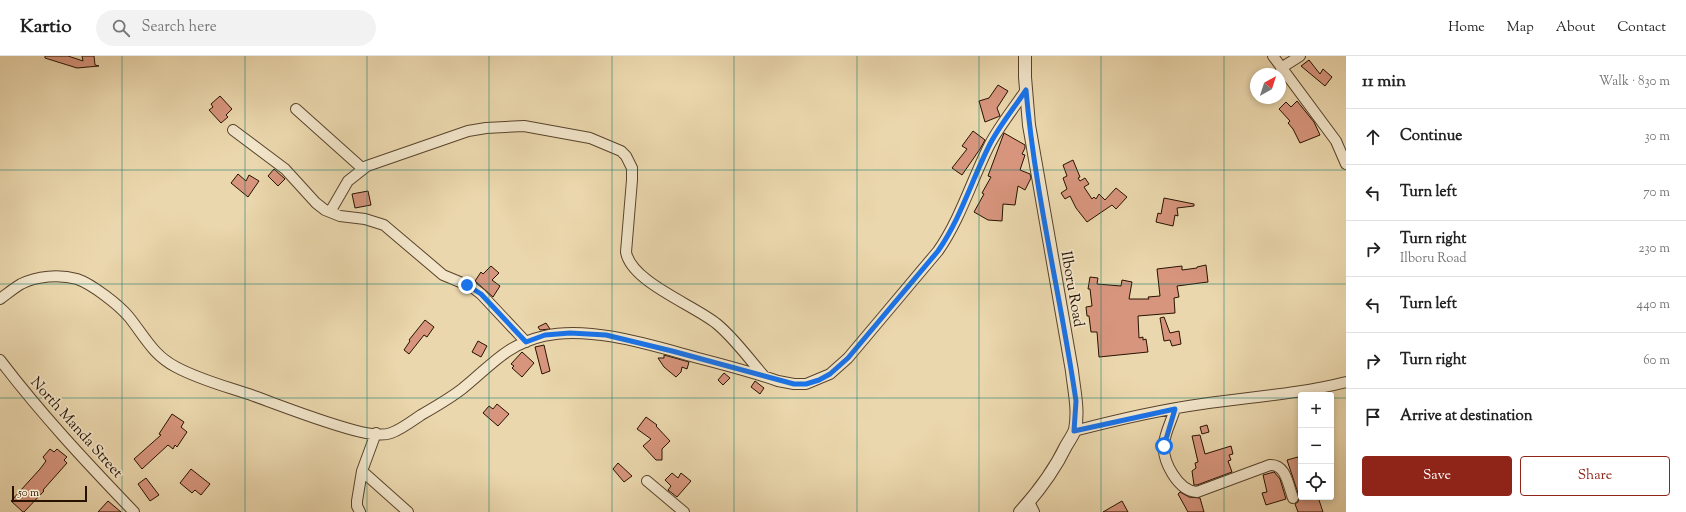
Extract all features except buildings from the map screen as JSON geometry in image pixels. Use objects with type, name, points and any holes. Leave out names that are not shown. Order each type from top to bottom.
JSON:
[{"type":"street","name":"Ilboru Road","points":[[1020,512],[1032,507],[1074,431],[1076,401],[1029,125],[1025,56]]},
{"type":"street","points":[[1273,56],[1281,68],[1300,56]]},
{"type":"street","points":[[1286,75],[1336,142],[1346,164]]},
{"type":"street","points":[[0,299],[22,284],[39,278],[59,277],[78,280],[102,293],[117,305],[128,316],[153,350],[177,368],[193,375],[348,428],[376,434],[391,433],[403,427],[461,390],[495,359],[518,344],[545,335],[570,333],[606,335],[794,384],[806,384],[830,374],[848,358],[938,251],[948,237],[990,144],[1026,90]]},
{"type":"street","points":[[296,109],[363,168]]},
{"type":"street","points":[[330,212],[348,180],[363,168],[468,131],[486,128],[524,126],[590,138],[621,151],[626,156],[632,168],[626,252],[627,259],[630,264],[638,274],[652,284],[718,325],[764,376]]},
{"type":"street","points":[[233,130],[285,169],[316,203],[330,212],[340,216],[366,219],[384,225],[443,275],[467,285],[481,294],[526,342]]},
{"type":"street","name":"North Manda Street","points":[[0,360],[24,392],[83,459],[134,512]]},
{"type":"street","points":[[1074,431],[1202,404],[1301,392],[1346,382]]},
{"type":"street","points":[[1175,409],[1164,446],[1173,477],[1181,484],[1188,489],[1197,492],[1270,465],[1278,465],[1281,468],[1293,498]]},
{"type":"street","points":[[360,512],[357,506],[357,501],[362,471],[376,434]]},
{"type":"street","points":[[362,471],[408,512]]},
{"type":"street","points":[[647,480],[684,512]]},
{"type":"route","points":[[467,285],[481,294],[526,342],[545,335],[570,333],[606,335],[672,351],[778,381],[794,384],[806,384],[819,380],[830,374],[848,358],[938,251],[948,237],[990,144],[1026,90],[1029,125],[1040,195],[1072,371],[1076,401],[1074,431],[1100,424],[1175,409],[1164,446]]}]
